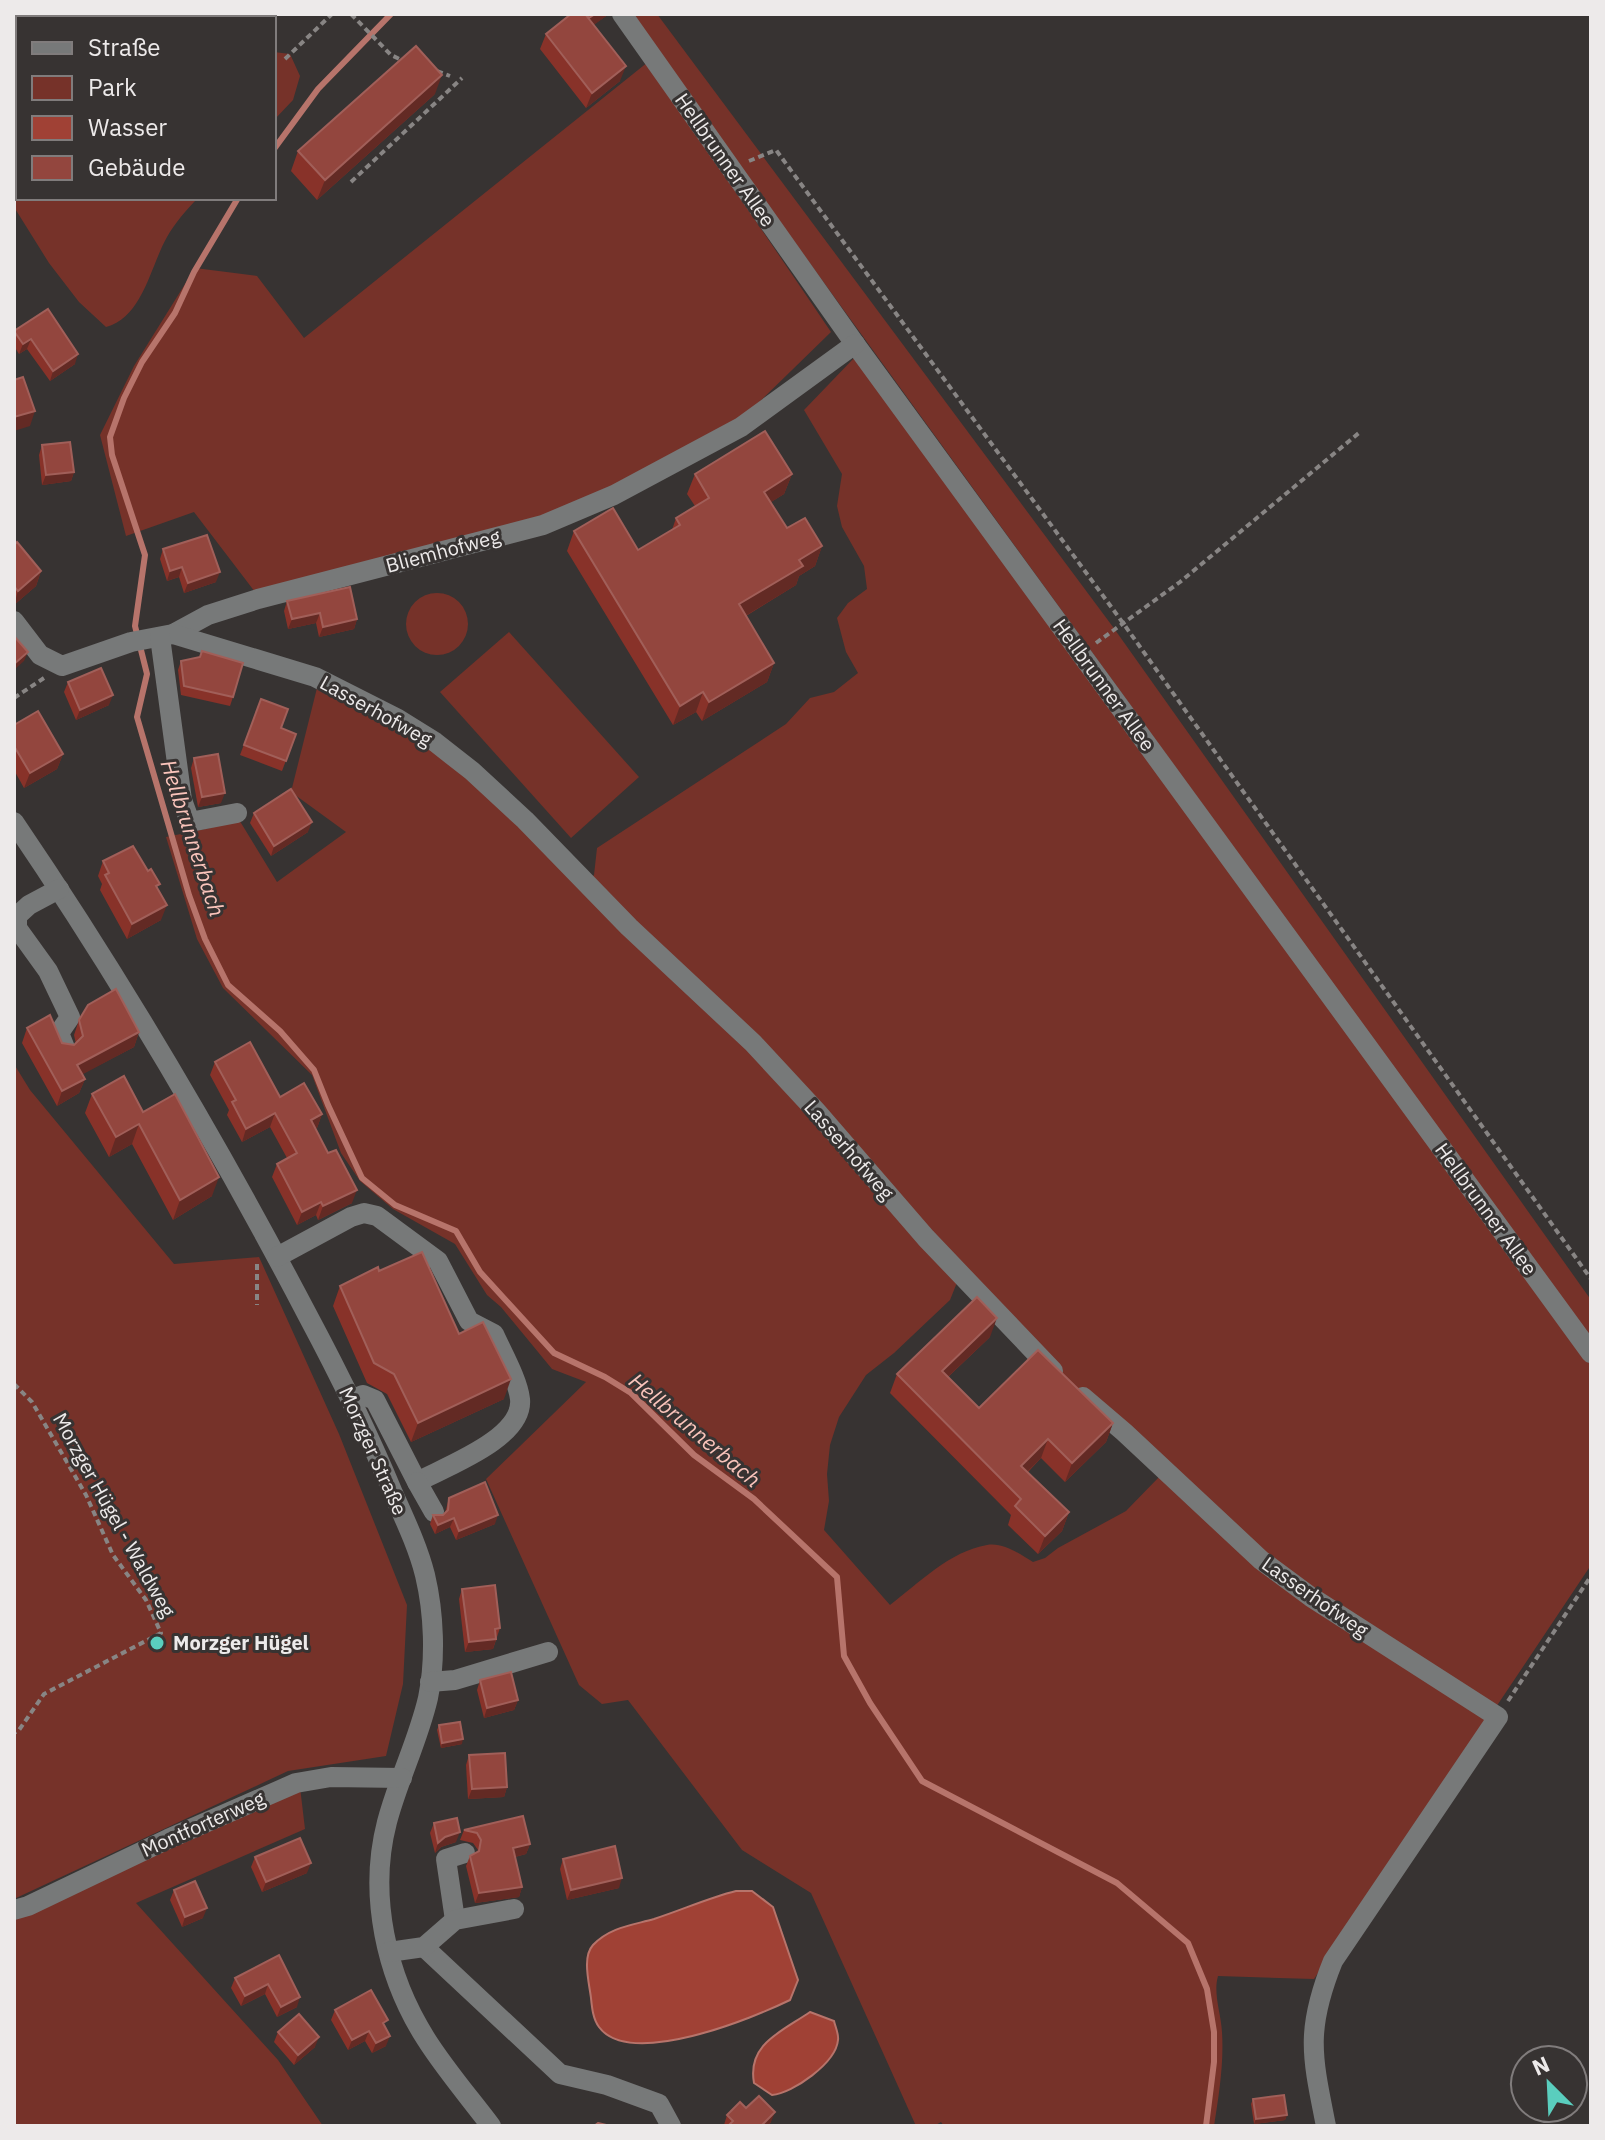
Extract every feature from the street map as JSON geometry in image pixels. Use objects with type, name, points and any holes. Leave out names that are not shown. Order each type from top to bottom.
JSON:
[{"type":"street","name":"Hellbrunner Allee","points":[[622,14],[855,344],[1591,1353]]},
{"type":"street","name":"Bliemhofweg","points":[[62,666],[153,638],[208,615],[258,599],[543,525],[614,495],[741,427],[855,344]]},
{"type":"street","points":[[14,621],[40,655],[62,666]]},
{"type":"street","points":[[153,638],[182,800],[190,822],[237,813]]},
{"type":"street","name":"Lasserhofweg","points":[[153,638],[315,677],[398,719],[435,742],[472,771],[525,820],[629,927],[753,1043],[900,1209],[1047,1367],[1124,1432],[1261,1560],[1311,1597],[1498,1717]]},
{"type":"street","name":"Morzger Straße","points":[[14,822],[120,982],[267,1259],[351,1400],[407,1525],[424,1573],[432,1634],[430,1682],[422,1718],[387,1823],[377,1876],[383,1931],[401,1988],[424,2035],[491,2126]]},
{"type":"street","points":[[59,889],[29,905],[17,916],[17,928],[48,971],[70,1017],[59,1033],[65,1048]]},
{"type":"street","points":[[267,1259],[351,1217],[364,1213],[377,1216],[438,1261],[469,1321],[494,1334],[520,1396],[520,1409],[515,1421],[506,1432],[489,1443],[417,1482]]},
{"type":"street","points":[[351,1400],[363,1395],[375,1400],[434,1512]]},
{"type":"street","points":[[430,1682],[455,1680],[548,1652]]},
{"type":"street","points":[[1326,2126],[1313,2060],[1313,2030],[1317,2005],[1333,1961],[1498,1717]]},
{"type":"street","name":"Montforterweg","points":[[14,1910],[296,1783],[331,1777],[402,1778]]},
{"type":"street","points":[[455,1920],[446,1859],[465,1853]]},
{"type":"street","points":[[389,1952],[424,1947],[455,1920],[514,1909]]},
{"type":"street","points":[[424,1947],[560,2074],[607,2085],[659,2104],[671,2126]]},
{"type":"path","points":[[285,59],[332,14]]},
{"type":"path","points":[[351,14],[391,55],[413,64]]},
{"type":"path","points":[[429,69],[450,76]]},
{"type":"path","points":[[351,182],[462,78]]},
{"type":"path","points":[[731,168],[776,150],[1123,623],[1591,1279]]},
{"type":"path","points":[[1082,654],[1254,523],[1360,432]]},
{"type":"path","points":[[14,698],[62,666]]},
{"type":"path","points":[[257,1305],[267,1259]]},
{"type":"path","name":"Morzger Hügel - Waldweg","points":[[14,1384],[32,1402],[86,1495],[113,1555],[146,1600],[161,1633],[44,1694],[14,1733]]},
{"type":"path","points":[[1498,1717],[1591,1576]]},
{"type":"green space","points":[[14,14],[36,14],[16,16],[16,200],[196,200],[167,237],[137,302],[129,313],[106,327],[79,302],[49,263],[14,207]]},
{"type":"green space","points":[[629,14],[657,14],[1113,627],[1591,1300],[1591,1340]]},
{"type":"green space","points":[[276,52],[290,54],[300,76],[293,100],[276,118]]},
{"type":"green space","points":[[648,62],[831,332],[747,414],[570,508],[255,592],[194,512],[126,536],[100,435],[134,366],[195,268],[257,276],[304,338]]},
{"type":"green space","points":[[855,357],[1591,1363],[1591,1565],[1314,1979],[1218,1976],[1216,1990],[1222,2055],[1214,2126],[944,2126],[941,2122],[934,2126],[916,2126],[811,1893],[742,1850],[628,1700],[602,1704],[579,1685],[486,1479],[586,1382],[552,1369],[501,1307],[487,1295],[455,1244],[393,1209],[360,1181],[341,1153],[312,1075],[223,988],[197,939],[166,837],[210,828],[238,818],[277,882],[346,832],[291,792],[318,684],[449,757],[583,886],[594,875],[597,848],[786,724],[810,698],[834,692],[858,673],[846,652],[837,618],[848,603],[867,589],[864,566],[842,527],[837,506],[842,474],[804,410]],"holes":[[[958,1280],[1160,1476],[1126,1511],[1045,1558],[1033,1562],[999,1545],[973,1548],[936,1569],[890,1605],[824,1530],[829,1501],[827,1474],[830,1445],[839,1417],[866,1375],[950,1300]]]},
{"type":"green space","points":[[437,593],[449,595],[459,602],[466,612],[466,636],[459,646],[449,653],[437,655],[425,653],[415,646],[408,636],[406,624],[408,612],[415,602],[425,595]]},
{"type":"green space","points":[[509,632],[639,777],[571,838],[440,692]]},
{"type":"green space","points":[[14,1064],[30,1090],[174,1264],[259,1257],[339,1434],[407,1605],[403,1684],[386,1756],[288,1771],[14,1899]]},
{"type":"green space","points":[[300,1787],[305,1829],[136,1903],[278,2060],[323,2126],[14,2126],[14,1915]]},
{"type":"water","points":[[736,1891],[752,1891],[773,1907],[798,1980],[790,2000],[721,2028],[663,2042],[637,2043],[615,2039],[599,2027],[593,2013],[587,1970],[593,1945],[607,1934],[622,1928]]},
{"type":"water","points":[[810,2012],[834,2021],[838,2038],[835,2049],[822,2067],[802,2083],[772,2095],[754,2083],[756,2058],[768,2040]]},
{"type":"building","points":[[571,14],[585,14],[626,66],[592,93],[546,34]]},
{"type":"building","points":[[416,46],[442,75],[325,180],[298,151]]},
{"type":"building","points":[[48,309],[78,354],[53,371],[31,339],[23,344],[14,331]]},
{"type":"building","points":[[23,377],[35,411],[14,417],[14,380]]},
{"type":"building","points":[[765,431],[792,474],[764,492],[787,528],[805,518],[822,546],[799,560],[803,566],[739,604],[774,663],[709,702],[703,692],[680,706],[574,531],[613,508],[638,550],[680,525],[676,518],[709,498],[695,474]]},
{"type":"building","points":[[70,442],[74,472],[46,475],[42,445]]},
{"type":"building","points":[[207,535],[220,572],[188,583],[182,567],[170,571],[163,549]]},
{"type":"building","points":[[17,542],[41,571],[18,591],[14,586],[14,545]]},
{"type":"building","points":[[350,587],[357,619],[323,627],[320,613],[292,619],[287,601]]},
{"type":"building","points":[[14,636],[28,652],[14,664]]},
{"type":"building","points":[[202,651],[243,663],[233,697],[184,686],[181,661],[200,657]]},
{"type":"building","points":[[101,668],[113,695],[80,710],[68,682]]},
{"type":"building","points":[[261,699],[288,709],[281,728],[296,734],[286,761],[244,745]]},
{"type":"building","points":[[38,711],[63,754],[30,773],[14,746],[14,725]]},
{"type":"building","points":[[218,754],[225,793],[202,797],[194,758]]},
{"type":"building","points":[[291,789],[312,822],[274,846],[254,813]]},
{"type":"building","points":[[133,846],[160,884],[156,886],[167,905],[132,924],[105,875],[109,873],[103,861]]},
{"type":"building","points":[[116,989],[139,1032],[77,1065],[85,1079],[62,1091],[27,1028],[50,1015],[62,1043],[74,1045],[83,1036],[79,1020],[88,1005]]},
{"type":"building","points":[[250,1042],[280,1097],[304,1083],[322,1114],[311,1120],[328,1153],[336,1150],[357,1190],[302,1212],[277,1164],[297,1153],[275,1113],[246,1129],[232,1102],[236,1100],[215,1062]]},
{"type":"building","points":[[124,1076],[143,1112],[175,1094],[219,1177],[180,1200],[139,1124],[116,1137],[92,1094]]},
{"type":"building","points":[[422,1252],[459,1334],[483,1322],[511,1379],[418,1423],[394,1374],[374,1363],[340,1286],[378,1267],[379,1271]]},
{"type":"building","points":[[977,1297],[997,1318],[942,1371],[979,1408],[1038,1350],[1113,1423],[1072,1463],[1048,1439],[1021,1466],[1069,1512],[1045,1536],[1015,1506],[1021,1499],[897,1374]]},
{"type":"building","points":[[485,1482],[498,1515],[459,1531],[454,1518],[438,1525],[433,1515],[443,1515],[448,1510],[449,1498]]},
{"type":"building","points":[[495,1585],[500,1628],[495,1629],[496,1639],[469,1642],[462,1589]]},
{"type":"building","points":[[511,1672],[518,1700],[487,1708],[480,1680]]},
{"type":"building","points":[[460,1722],[463,1739],[442,1743],[439,1725]]},
{"type":"building","points":[[505,1753],[507,1787],[472,1789],[469,1755]]},
{"type":"building","points":[[523,1816],[530,1844],[513,1848],[522,1887],[479,1893],[470,1856],[479,1851],[481,1840],[477,1833],[464,1830]]},
{"type":"building","points":[[457,1818],[460,1832],[438,1843],[434,1823]]},
{"type":"building","points":[[300,1838],[311,1863],[266,1882],[255,1857]]},
{"type":"building","points":[[615,1846],[622,1878],[571,1890],[563,1859]]},
{"type":"building","points":[[195,1881],[207,1908],[185,1917],[174,1890]]},
{"type":"building","points":[[279,1955],[300,1997],[281,2007],[268,1984],[245,1996],[235,1978]]},
{"type":"building","points":[[371,1990],[388,2020],[383,2023],[390,2036],[376,2043],[369,2031],[352,2040],[335,2010]]},
{"type":"building","points":[[299,2014],[319,2037],[298,2055],[278,2032]]},
{"type":"building","points":[[1284,2095],[1287,2115],[1256,2119],[1253,2099]]},
{"type":"building","points":[[759,2096],[775,2112],[761,2126],[728,2126],[733,2121],[727,2115],[740,2102],[746,2108]]},
{"type":"waterway","name":"Hellbrunnerbach","points":[[276,146],[318,89],[391,14]]},
{"type":"waterway","name":"Hellbrunnerbach","points":[[237,200],[194,272],[175,313],[142,362],[124,398],[110,437],[112,455],[145,555],[135,626],[147,674],[137,717],[189,895],[205,939],[228,985],[280,1031],[314,1070],[362,1178],[395,1205],[456,1231],[480,1272],[554,1353],[631,1393],[694,1455],[754,1499],[837,1577],[844,1656],[870,1703],[922,1781],[1117,1883],[1188,1943],[1207,1989],[1214,2032],[1214,2062],[1206,2126]]},
{"type":"place","name":"Morzger Hügel","points":[[157,1643]]}]
